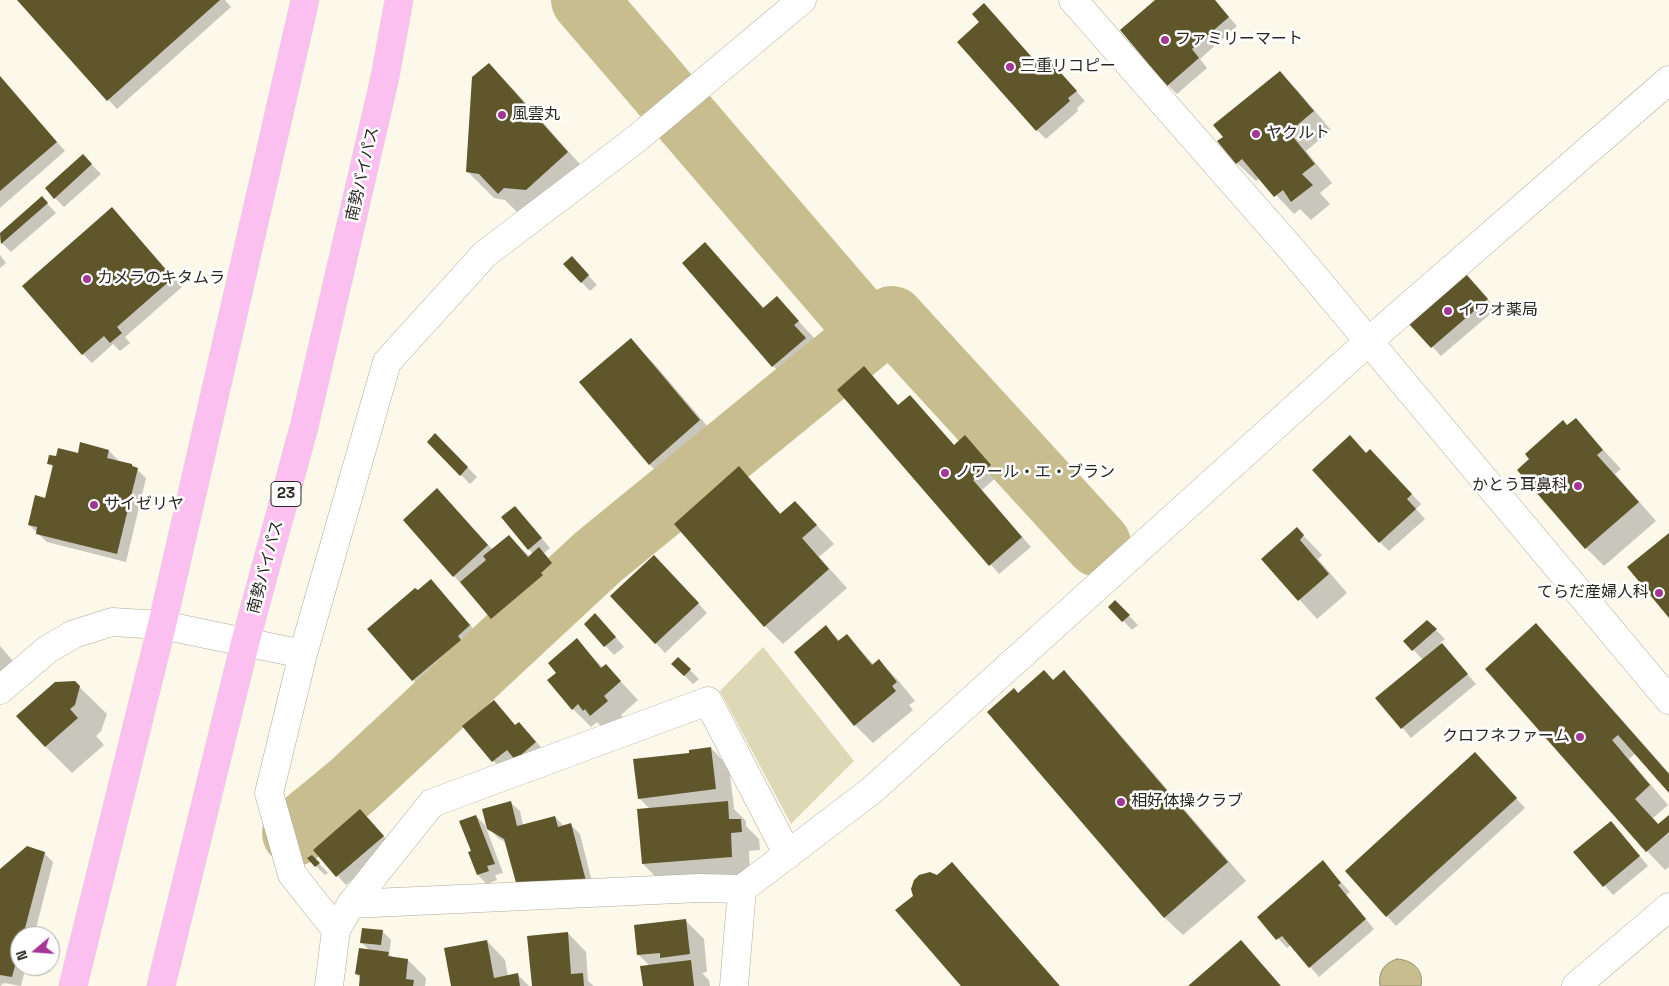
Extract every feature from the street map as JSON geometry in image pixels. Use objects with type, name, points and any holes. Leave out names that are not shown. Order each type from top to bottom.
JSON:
[{"type":"highway","points":[[73,986],[162,625],[305,0]]},
{"type":"highway","name":"南勢バイパス","points":[[161,986],[245,643],[304,427],[385,77],[399,0]]},
{"type":"street","points":[[336,930],[292,874],[270,793],[304,654],[388,362],[485,254],[635,140],[802,0]]},
{"type":"street","points":[[1073,0],[1293,251],[1669,700]]},
{"type":"street","points":[[351,904],[699,888],[742,889],[871,791],[1369,341],[1669,80]]},
{"type":"street","points":[[0,690],[48,649],[74,634],[112,622],[162,625],[304,654]]},
{"type":"street","points":[[329,986],[336,930],[351,904],[432,803],[708,701],[788,855]]},
{"type":"street","points":[[734,986],[742,889]]},
{"type":"street","points":[[1576,986],[1669,907]]},
{"type":"shaded area","points":[[763,647],[854,761],[791,824],[720,691]]},
{"type":"shaded area","points":[[1397,959],[1408,961],[1416,967],[1421,975],[1421,986],[1380,986],[1381,972],[1385,966]]},
{"type":"building","points":[[17,0],[220,0],[107,101]]},
{"type":"building","name":"ファミリーマート","points":[[1155,0],[1215,0],[1229,17],[1192,49],[1199,58],[1167,86],[1120,30]]},
{"type":"building","name":"三重リコピー","points":[[984,3],[1044,71],[1053,64],[1077,91],[1068,98],[1070,101],[1036,131],[957,42],[979,22],[972,14]]},
{"type":"building","name":"風雲丸","points":[[489,63],[568,152],[526,190],[504,188],[498,194],[479,174],[466,172],[472,77]]},
{"type":"building","name":"ヤクルト","points":[[1280,71],[1314,111],[1289,132],[1315,164],[1302,174],[1313,185],[1291,202],[1283,190],[1274,197],[1242,159],[1236,164],[1217,141],[1223,137],[1213,125]]},
{"type":"building","points":[[0,76],[57,142],[0,191]]},
{"type":"building","points":[[83,154],[92,164],[54,199],[45,188]]},
{"type":"building","points":[[42,196],[48,203],[1,244],[0,233]]},
{"type":"building","points":[[112,207],[173,278],[117,327],[122,333],[110,343],[104,336],[82,355],[22,286]]},
{"type":"building","points":[[705,242],[763,308],[777,296],[799,321],[794,325],[806,338],[772,367],[682,263]]},
{"type":"building","points":[[572,256],[589,275],[581,283],[563,264]]},
{"type":"building","name":"イワオ薬局","points":[[1466,274],[1488,299],[1431,348],[1409,324]]},
{"type":"building","points":[[631,338],[700,420],[649,465],[579,382]]},
{"type":"building","name":"ノワール・エ・ブラン","points":[[864,366],[898,405],[910,395],[954,445],[965,435],[991,465],[973,480],[1022,537],[989,566],[837,390]]},
{"type":"building","name":"かとう耳鼻科","points":[[1576,418],[1603,450],[1597,455],[1639,502],[1585,549],[1517,470],[1529,459],[1525,454],[1563,420],[1567,425]]},
{"type":"building","points":[[435,433],[468,467],[460,476],[427,442]]},
{"type":"building","points":[[1350,435],[1366,453],[1370,449],[1412,494],[1407,499],[1416,509],[1379,543],[1312,470]]},
{"type":"building","points":[[80,442],[109,450],[107,458],[132,464],[132,466],[138,468],[117,554],[36,534],[37,527],[28,525],[35,495],[45,498],[53,465],[47,464],[49,455],[56,456],[58,448],[78,453]]},
{"type":"building","points":[[739,466],[780,514],[795,501],[817,525],[802,538],[829,569],[764,627],[674,524]]},
{"type":"building","points":[[437,488],[488,545],[453,577],[403,520]]},
{"type":"building","points":[[515,506],[542,538],[528,550],[501,517]]},
{"type":"building","points":[[1297,527],[1304,535],[1300,540],[1329,574],[1298,601],[1261,559]]},
{"type":"building","name":"てらだ産婦人科","points":[[1669,533],[1669,618],[1627,567]]},
{"type":"building","points":[[509,535],[528,557],[539,547],[552,563],[541,573],[543,575],[491,619],[460,582],[486,560],[483,556]]},
{"type":"building","points":[[654,555],[699,603],[655,644],[610,596]]},
{"type":"building","points":[[431,579],[470,625],[458,636],[461,640],[412,681],[367,629],[415,588],[418,590]]},
{"type":"building","points":[[1115,600],[1130,615],[1122,622],[1108,607]]},
{"type":"building","points":[[595,613],[616,637],[604,647],[584,624]]},
{"type":"building","points":[[1427,620],[1437,629],[1412,651],[1403,641]]},
{"type":"building","name":"クロフネファーム","points":[[1536,623],[1669,774],[1669,793],[1618,735],[1612,740],[1650,785],[1635,799],[1658,824],[1669,815],[1669,832],[1646,852],[1485,669]]},
{"type":"building","points":[[826,625],[838,641],[847,634],[872,665],[879,659],[897,682],[892,686],[896,691],[854,726],[794,652]]},
{"type":"building","points":[[577,638],[601,668],[606,664],[621,681],[604,696],[608,701],[590,716],[578,704],[572,710],[547,680],[556,673],[548,663]]},
{"type":"building","points":[[1442,643],[1468,674],[1401,729],[1375,698]]},
{"type":"building","points":[[678,657],[691,669],[684,676],[671,664]]},
{"type":"building","name":"相好体操クラブ","points":[[1044,670],[1053,680],[1064,670],[1228,862],[1164,918],[987,712],[1014,688],[1018,693]]},
{"type":"building","points":[[75,681],[80,686],[75,705],[70,709],[78,718],[45,747],[16,716],[55,682]]},
{"type":"building","points":[[494,700],[515,725],[519,722],[536,742],[515,760],[507,750],[492,762],[462,726]]},
{"type":"building","points":[[711,747],[716,789],[638,799],[633,759],[689,753],[689,750]]},
{"type":"building","points":[[1475,752],[1517,798],[1386,917],[1345,871]]},
{"type":"building","points":[[511,801],[517,826],[555,816],[558,827],[571,823],[586,881],[518,890],[504,839],[487,829],[482,809]]},
{"type":"building","points":[[728,801],[729,819],[741,819],[742,832],[731,833],[732,857],[642,864],[637,809]]},
{"type":"building","points":[[360,809],[384,836],[336,877],[313,850]]},
{"type":"building","points":[[476,815],[495,864],[487,866],[489,871],[477,875],[468,852],[471,851],[459,821]]},
{"type":"building","points":[[1611,821],[1640,856],[1603,887],[1573,852]]},
{"type":"building","points":[[27,846],[45,852],[26,926],[10,926],[10,976],[12,977],[0,975],[0,869]]},
{"type":"building","points":[[312,855],[320,863],[315,867],[307,858]]},
{"type":"building","points":[[1323,860],[1341,883],[1338,885],[1366,919],[1309,968],[1282,936],[1276,940],[1257,917]]},
{"type":"building","points":[[952,862],[1060,986],[961,986],[895,910],[913,896],[911,889],[914,880],[919,875],[930,872],[937,875]]},
{"type":"building","points":[[686,919],[690,954],[660,958],[660,953],[637,955],[634,925]]},
{"type":"building","points":[[362,928],[383,930],[381,945],[360,943]]},
{"type":"building","points":[[568,932],[571,974],[583,973],[584,986],[532,986],[527,936]]},
{"type":"building","points":[[487,940],[494,978],[518,973],[520,986],[451,986],[444,948]]},
{"type":"building","points":[[1241,940],[1281,986],[1188,986]]},
{"type":"building","points":[[359,948],[389,952],[388,956],[408,959],[406,979],[414,980],[413,986],[359,986],[360,975],[355,974]]},
{"type":"building","points":[[691,960],[694,986],[643,986],[640,966]]},
{"type":"waterway","points":[[584,0],[871,334],[892,319],[1098,544]]},
{"type":"waterway","points":[[295,833],[353,785],[598,557],[871,334]]},
{"type":"place","name":"ファミリーマート","points":[[1165,40]]},
{"type":"place","name":"三重リコピー","points":[[1010,67]]},
{"type":"place","name":"風雲丸","points":[[502,115]]},
{"type":"place","name":"ヤクルト","points":[[1256,134]]},
{"type":"place","name":"カメラのキタムラ","points":[[87,279]]},
{"type":"place","name":"イワオ薬局","points":[[1448,311]]},
{"type":"place","name":"ノワール・エ・ブラン","points":[[945,473]]},
{"type":"place","name":"かとう耳鼻科","points":[[1578,486]]},
{"type":"place","name":"サイゼリヤ","points":[[94,505]]},
{"type":"place","name":"てらだ産婦人科","points":[[1659,593]]},
{"type":"place","name":"クロフネファーム","points":[[1580,737]]},
{"type":"place","name":"相好体操クラブ","points":[[1121,802]]}]
